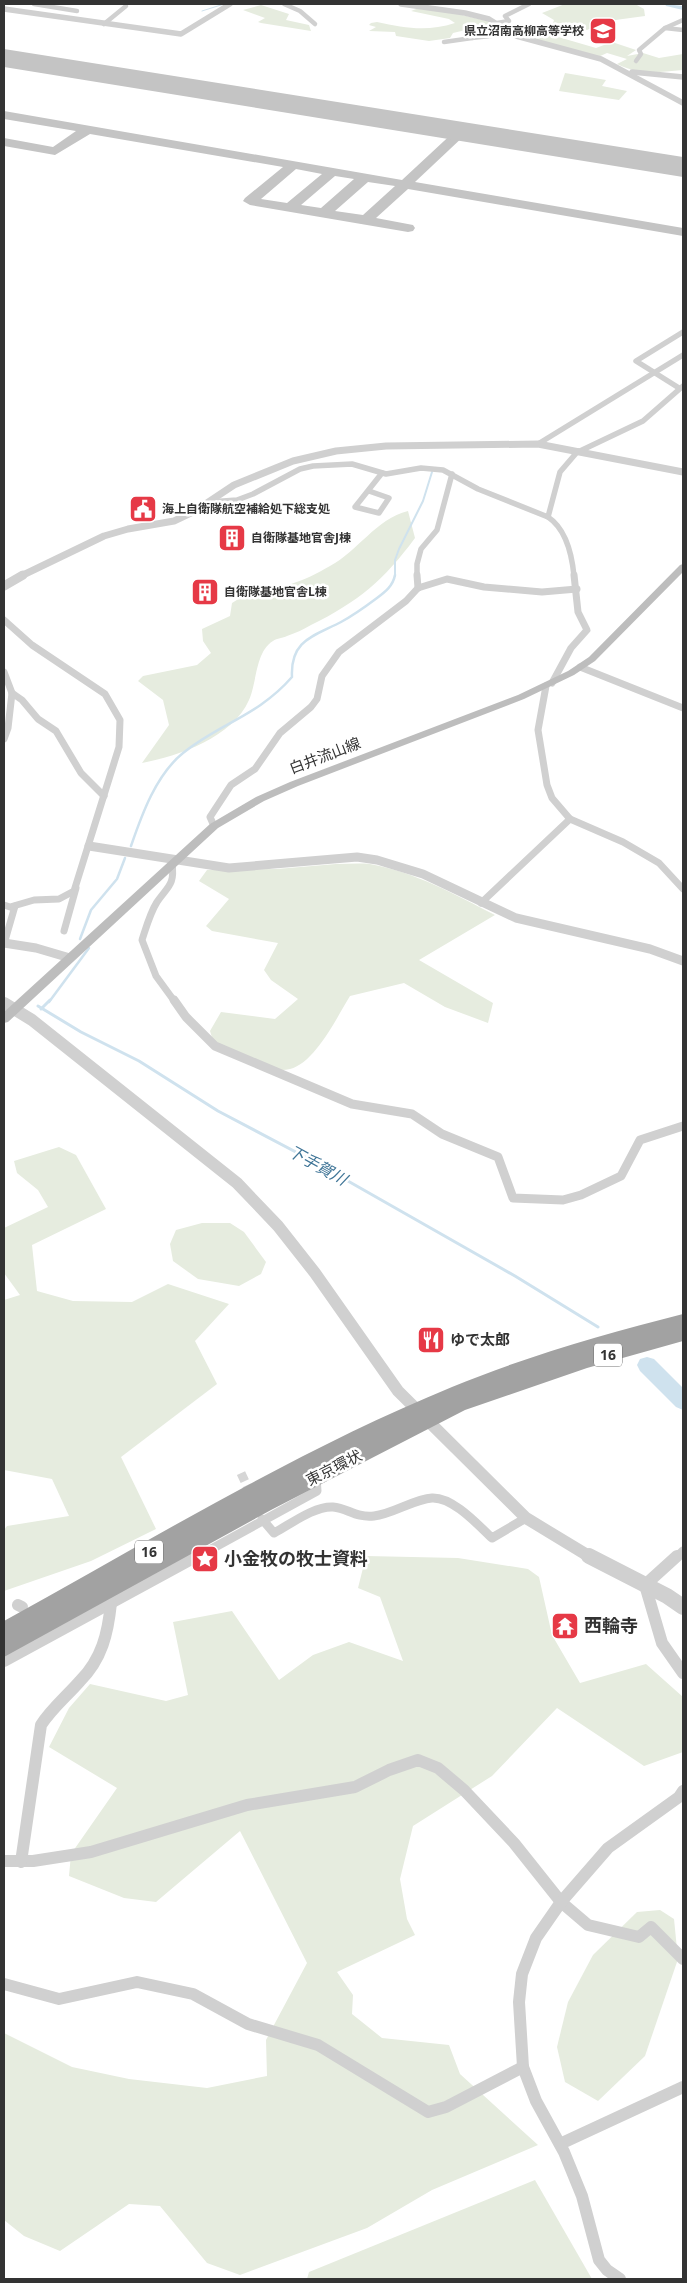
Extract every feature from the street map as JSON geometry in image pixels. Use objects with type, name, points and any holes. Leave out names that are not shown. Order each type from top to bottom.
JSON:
[{"type":"highway","name":"東京環状","points":[[4,1631],[316,1477],[422,1416],[456,1393],[528,1366],[617,1338],[683,1321]]},
{"type":"highway","name":"東京環状","points":[[4,1648],[149,1560],[272,1482],[384,1426],[460,1404],[587,1361],[683,1334]]},
{"type":"main road","name":"白井流山線","points":[[4,1018],[214,826],[233,813],[268,795],[549,684],[580,668],[592,659],[682,571]]},
{"type":"street","points":[[34,4],[77,11]]},
{"type":"street","points":[[54,8],[59,4],[68,4]]},
{"type":"street","points":[[4,9],[184,34],[230,4]]},
{"type":"street","points":[[284,4],[300,12],[315,24]]},
{"type":"street","points":[[401,4],[450,11],[497,23],[509,21],[505,16],[529,4]]},
{"type":"street","points":[[104,24],[126,6]]},
{"type":"street","points":[[636,61],[641,54],[639,50],[665,28],[683,20]]},
{"type":"street","points":[[497,23],[510,34]]},
{"type":"street","points":[[472,38],[466,34],[502,28]]},
{"type":"street","points":[[665,28],[683,30]]},
{"type":"street","points":[[444,42],[510,34],[591,56],[622,70],[683,103]]},
{"type":"street","points":[[622,70],[654,76],[683,77]]},
{"type":"street","points":[[548,517],[560,472],[579,451],[653,414],[681,387],[636,361],[683,332]]},
{"type":"street","points":[[538,444],[683,355]]},
{"type":"street","points":[[4,586],[34,568],[104,536],[128,529],[174,521],[209,502],[234,485],[279,466],[336,451],[372,446],[538,444],[683,472]]},
{"type":"street","points":[[209,502],[237,500],[270,487],[300,469],[313,466],[352,464],[382,473],[421,468],[443,470],[478,489],[548,517],[557,523],[572,555],[578,612],[587,630],[571,648],[549,684],[538,730],[547,785],[552,798],[570,819],[647,855],[666,869],[683,889]]},
{"type":"street","points":[[369,491],[389,498],[378,513],[355,508],[382,473]]},
{"type":"street","points":[[418,588],[417,564],[421,549],[437,530],[452,474]]},
{"type":"street","points":[[214,826],[210,817],[231,785],[255,770],[280,733],[311,707],[317,699],[322,676],[339,652],[406,601],[418,588],[447,580],[484,587],[533,591],[577,589]]},
{"type":"street","points":[[4,620],[32,645],[105,694],[120,720],[119,746],[64,931]]},
{"type":"street","points":[[580,668],[683,708]]},
{"type":"street","points":[[4,672],[12,693],[8,728],[4,739]]},
{"type":"street","points":[[12,693],[18,694],[37,718],[55,730],[82,776],[93,789],[104,796]]},
{"type":"street","points":[[481,903],[570,819]]},
{"type":"street","points":[[89,846],[174,862],[229,868],[357,857],[377,860],[423,874],[516,918],[535,924],[650,949],[683,961]]},
{"type":"street","points":[[174,862],[174,876],[169,888],[156,903],[142,940],[156,976],[186,1017],[215,1046],[352,1104],[412,1114],[442,1134],[487,1151],[498,1157],[513,1198],[563,1200],[581,1194],[621,1176],[640,1140],[683,1126]]},
{"type":"street","points":[[4,905],[10,907],[34,900],[59,899],[71,894],[76,888]]},
{"type":"street","points":[[15,906],[4,943],[36,948],[70,958]]},
{"type":"street","points":[[4,1003],[15,1008],[237,1183],[294,1246],[398,1391],[526,1518],[579,1551],[667,1596],[683,1607]]},
{"type":"street","points":[[4,1661],[69,1623],[111,1603],[317,1491],[316,1477]]},
{"type":"street","points":[[262,1520],[274,1533],[322,1508],[335,1507],[360,1517],[376,1516],[433,1498],[450,1503],[470,1516],[492,1538],[526,1518]]},
{"type":"street","points":[[645,1585],[683,1551]]},
{"type":"street","points":[[645,1585],[662,1643],[683,1673]]},
{"type":"street","points":[[21,1862],[41,1725],[48,1712],[92,1667],[108,1634],[111,1603]]},
{"type":"street","points":[[4,1861],[21,1862],[62,1857],[125,1843],[234,1808],[298,1795],[358,1786],[390,1769],[418,1760],[438,1768],[464,1790],[514,1843],[561,1902],[588,1925],[639,1937],[651,1927],[683,1959]]},
{"type":"street","points":[[620,2279],[607,2270],[599,2260],[582,2196],[560,2144],[536,2101],[522,2067],[519,2002],[522,1974],[536,1938],[561,1902],[608,1848],[679,1797],[683,1791]]},
{"type":"street","points":[[4,1984],[59,1999],[137,1982],[193,1994],[248,2024],[318,2045],[428,2112],[446,2107],[522,2067]]},
{"type":"street","points":[[560,2144],[683,2087]]},
{"type":"shaded area","points":[[565,4],[635,4],[644,9],[645,16],[608,21],[587,30],[553,23],[554,20],[542,13]]},
{"type":"shaded area","points":[[261,5],[289,14],[286,20],[309,25],[311,31],[261,23],[258,22],[265,18],[243,10]]},
{"type":"shaded area","points":[[419,8],[450,12],[495,23],[453,33],[450,38],[429,41],[396,36],[395,32],[369,31],[376,27],[369,25],[377,22],[416,28],[445,26],[455,23],[449,19],[411,11]]},
{"type":"shaded area","points":[[548,34],[596,48],[612,42],[636,50],[627,56],[643,53],[659,58],[683,54],[683,70],[642,72],[617,64],[627,59],[607,53],[598,57],[532,39]]},
{"type":"shaded area","points":[[565,73],[606,80],[602,86],[627,91],[619,100],[559,91]]},
{"type":"shaded area","points":[[408,511],[415,538],[404,553],[369,589],[343,608],[297,632],[275,640],[267,646],[260,660],[249,700],[231,724],[218,734],[188,750],[142,763],[169,725],[163,700],[138,681],[143,676],[197,665],[211,653],[203,641],[202,629],[230,616],[232,603],[260,591],[291,584],[321,571],[340,560],[386,521]]},
{"type":"shaded area","points":[[336,864],[370,864],[419,878],[495,915],[419,960],[493,1003],[488,1023],[445,1007],[404,983],[350,996],[317,1049],[299,1065],[290,1069],[282,1070],[263,1067],[242,1061],[216,1050],[210,1031],[221,1012],[275,1019],[298,999],[271,980],[264,970],[278,943],[212,931],[206,926],[229,899],[199,881],[207,870],[277,869]]},
{"type":"shaded area","points":[[59,1147],[76,1155],[106,1209],[32,1245],[37,1291],[73,1301],[132,1302],[168,1284],[229,1304],[195,1341],[217,1384],[121,1457],[156,1529],[91,1561],[4,1591],[4,1530],[7,1526],[69,1516],[52,1479],[4,1470],[4,1300],[20,1295],[4,1273],[4,1228],[48,1207],[38,1190],[17,1173],[14,1161]]},
{"type":"shaded area","points":[[202,1223],[230,1223],[244,1232],[266,1262],[261,1274],[239,1286],[198,1279],[173,1261],[170,1244],[176,1230]]},
{"type":"shaded area","points":[[366,1556],[458,1558],[528,1569],[539,1577],[552,1635],[580,1683],[646,1664],[683,1697],[683,1752],[644,1766],[557,1708],[492,1776],[413,1826],[400,1879],[407,1919],[415,1935],[337,1972],[353,1995],[352,2014],[382,2038],[449,2045],[460,2074],[538,2145],[432,2190],[367,2228],[240,2275],[207,2263],[160,2206],[129,2204],[60,2251],[24,2236],[4,2220],[4,2033],[72,2067],[129,2079],[207,2088],[267,2076],[266,2040],[307,1963],[240,1831],[156,1902],[124,1898],[69,1876],[71,1854],[117,1788],[49,1747],[69,1708],[90,1684],[166,1701],[188,1695],[173,1622],[232,1611],[279,1680],[313,1655],[349,1642],[403,1661],[380,1597],[358,1588]]},
{"type":"shaded area","points":[[660,1910],[674,1919],[678,1959],[645,2056],[598,2101],[565,2082],[557,2047],[568,2002],[593,1955],[637,1912]]},
{"type":"shaded area","points":[[535,2180],[592,2279],[307,2279],[309,2272]]},
{"type":"waterway","points":[[202,11],[224,4]]},
{"type":"waterway","points":[[669,4],[683,8]]},
{"type":"waterway","points":[[395,575],[395,560],[423,501],[432,472]]},
{"type":"waterway","points":[[131,846],[151,796],[173,762],[197,743],[266,701],[292,677],[292,665],[295,655],[306,641],[346,619],[373,601],[388,588],[395,575]]},
{"type":"waterway","points":[[80,939],[91,910],[117,879],[125,858]]},
{"type":"waterway","points":[[49,1002],[89,948]]},
{"type":"waterway","points":[[42,1008],[50,1000]]},
{"type":"waterway","name":"下手賀川","points":[[38,1006],[42,1008]]},
{"type":"waterway","name":"下手賀川","points":[[42,1008],[81,1032],[139,1061],[218,1111],[311,1160],[515,1276],[598,1327]]},
{"type":"waterway","name":"下手賀川","points":[[647,1365],[683,1401]]},
{"type":"taxiway","points":[[4,115],[405,184]]},
{"type":"taxiway","points":[[4,142],[55,151],[87,130]]},
{"type":"taxiway","points":[[405,184],[462,131]]},
{"type":"taxiway","points":[[293,165],[250,201],[366,220]]},
{"type":"taxiway","points":[[290,207],[332,172]]},
{"type":"taxiway","points":[[324,213],[364,178]]},
{"type":"taxiway","points":[[366,220],[405,184]]},
{"type":"taxiway","points":[[405,184],[683,232]]},
{"type":"taxiway","points":[[366,220],[408,228]]},
{"type":"runway","points":[[4,58],[683,167]]},
{"type":"tunnel","points":[[241,1473],[252,1497]]},
{"type":"place","name":"県立沼南高柳高等学校","points":[[603,31]]},
{"type":"place","name":"海上自衛隊航空補給処下総支処","points":[[143,509]]},
{"type":"place","name":"自衛隊基地官舎J棟","points":[[232,538]]},
{"type":"place","name":"自衛隊基地官舎L棟","points":[[205,592]]},
{"type":"place","name":"ゆで太郎","points":[[431,1340]]},
{"type":"place","name":"小金牧の牧士資料","points":[[205,1559]]},
{"type":"place","name":"西輪寺","points":[[565,1626]]}]
